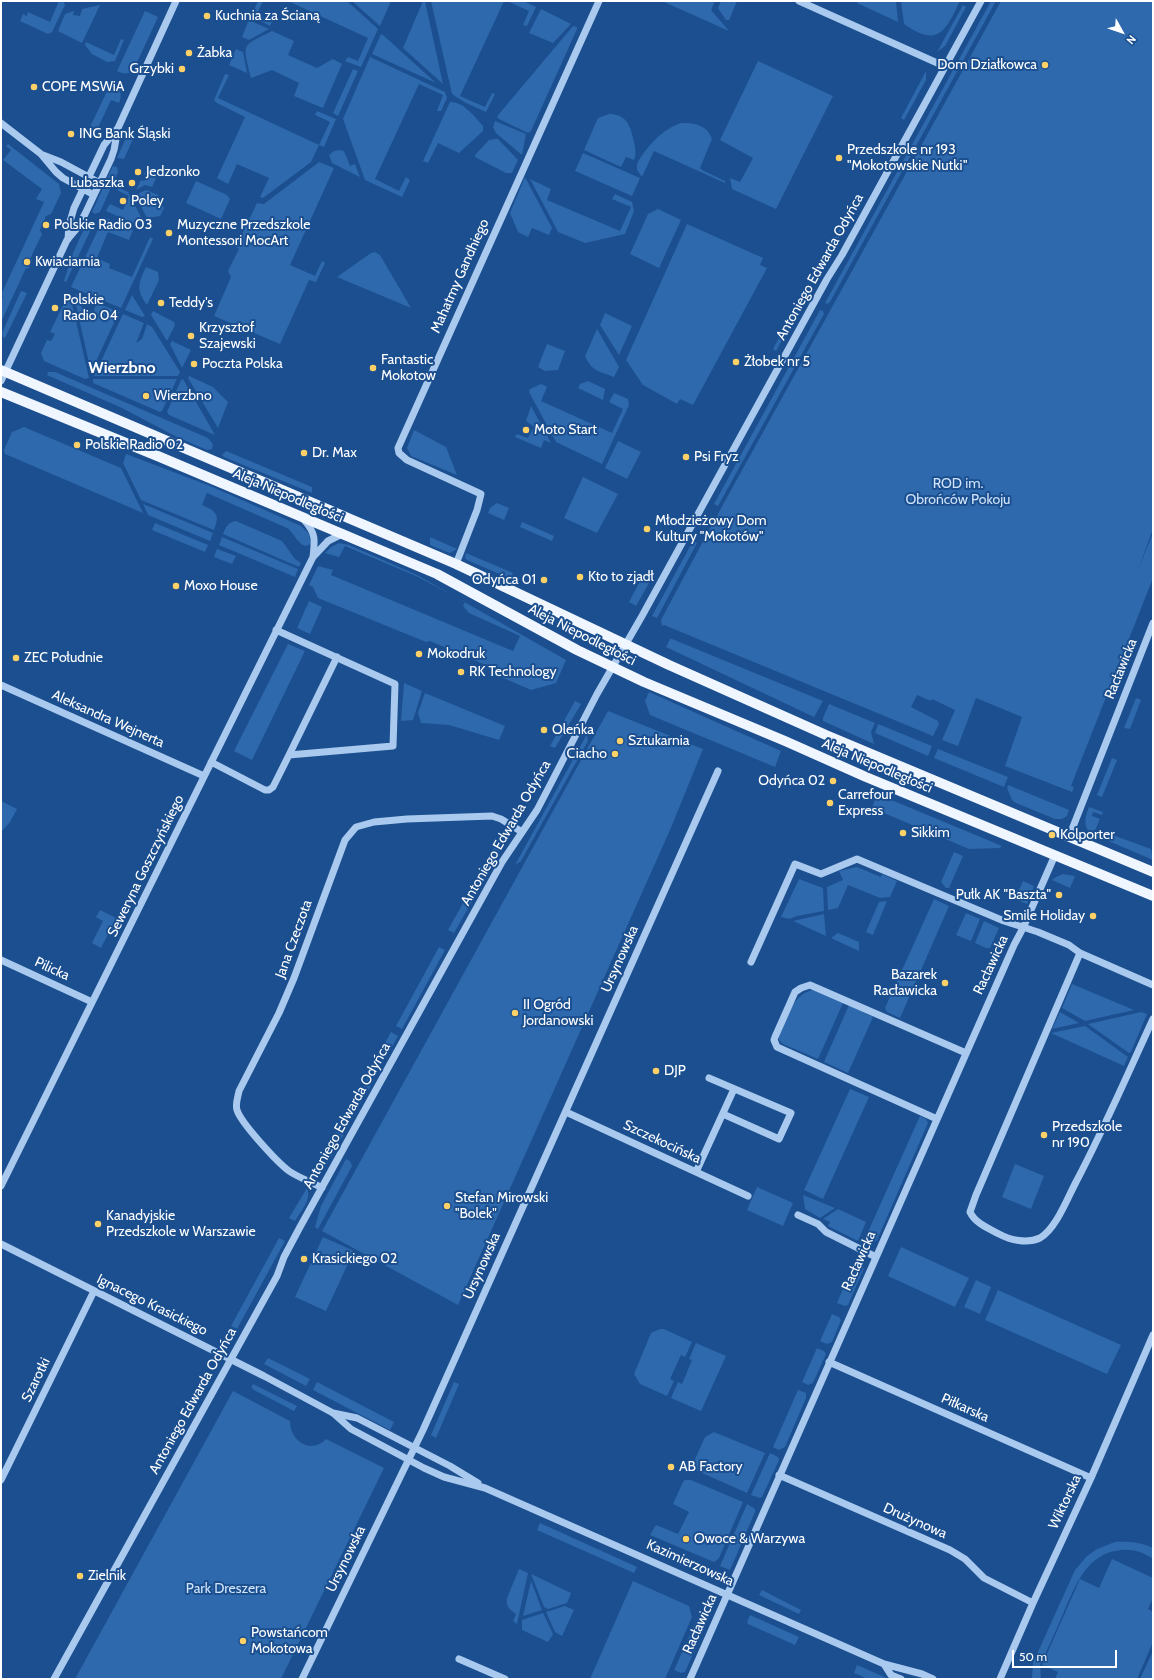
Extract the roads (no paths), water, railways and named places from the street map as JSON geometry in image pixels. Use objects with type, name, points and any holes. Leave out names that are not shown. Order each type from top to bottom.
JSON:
[{"type":"main road","name":"Aleja Niepodległości","points":[[2,374],[456,564],[626,644],[826,735],[1153,872]]},
{"type":"main road","name":"Aleja Niepodległości","points":[[1,392],[437,574],[612,668],[866,777],[1153,896]]},
{"type":"street","points":[[2,374],[68,240],[78,227],[100,183],[114,150],[118,128],[176,1]]},
{"type":"street","name":"Mahatmy Gandhiego","points":[[456,564],[477,510],[481,494],[407,460],[399,453],[398,448],[599,1]]},
{"type":"street","points":[[798,1],[944,66]]},
{"type":"street","name":"Antoniego Edwarda Odyńca","points":[[54,1679],[277,1276],[284,1257],[322,1188],[502,862],[549,787],[591,705],[842,255],[980,1]]},
{"type":"street","points":[[1,123],[41,154],[56,172],[83,190],[94,195]]},
{"type":"street","points":[[68,240],[68,224],[74,208],[104,145],[118,128]]},
{"type":"street","points":[[41,154],[61,162],[100,183]]},
{"type":"street","name":"Seweryna Goszczyńskiego","points":[[301,516],[314,533],[315,543],[313,557]]},
{"type":"street","name":"Seweryna Goszczyńskiego","points":[[1,1186],[313,557],[328,541],[342,534]]},
{"type":"street","name":"Racławicka","points":[[1069,837],[1153,623]]},
{"type":"street","points":[[276,630],[395,684],[392,746],[289,755]]},
{"type":"street","points":[[211,762],[265,790],[269,790],[274,787],[336,657]]},
{"type":"street","name":"Aleksandra Wejnerta","points":[[1,685],[204,776]]},
{"type":"street","name":"Ursynowska","points":[[302,1679],[409,1460],[718,772]]},
{"type":"street","name":"Jana Czeczota","points":[[322,1188],[290,1171],[280,1163],[245,1124],[236,1109],[236,1101],[239,1091],[279,1013],[294,978],[345,840],[356,827],[374,822],[407,818],[492,816],[501,819],[522,832]]},
{"type":"street","name":"Racławicka","points":[[690,1679],[829,1362],[1055,855]]},
{"type":"street","points":[[751,962],[796,864],[820,874],[857,860],[1004,921],[1038,932],[1069,946],[1080,953],[1153,985]]},
{"type":"street","points":[[1080,953],[976,1195],[970,1212],[976,1220],[1006,1238],[1021,1241],[1040,1238],[1050,1228],[1061,1211],[1094,1148],[1153,1019]]},
{"type":"street","name":"Pilicka","points":[[1,960],[92,1002]]},
{"type":"street","points":[[937,1119],[777,1047],[774,1040],[775,1037],[795,992],[810,985],[966,1053]]},
{"type":"street","points":[[710,1078],[792,1113],[779,1139],[723,1114]]},
{"type":"street","points":[[696,1172],[734,1089]]},
{"type":"street","name":"Szczekocińska","points":[[566,1112],[748,1196]]},
{"type":"street","points":[[798,1215],[818,1224],[826,1232],[876,1257]]},
{"type":"street","name":"Ignacego Krasickiego","points":[[1,1244],[231,1359],[333,1413],[351,1429],[409,1460]]},
{"type":"street","name":"Szarotki","points":[[1,1480],[94,1291]]},
{"type":"street","name":"Wiktorska","points":[[1000,1679],[1033,1603],[1091,1478],[1153,1335]]},
{"type":"street","name":"Piłkarska","points":[[829,1362],[1091,1478]]},
{"type":"street","name":"Ignacego Krasickiego","points":[[333,1413],[358,1418],[414,1448]]},
{"type":"street","name":"Kazimierzowska","points":[[414,1448],[450,1466],[484,1488]]},
{"type":"street","name":"Kazimierzowska","points":[[409,1460],[444,1477],[484,1488],[728,1594],[884,1664],[922,1674],[933,1679]]},
{"type":"street","name":"Drużynowa","points":[[779,1475],[950,1550],[965,1559],[984,1578],[1033,1603]]},
{"type":"street","points":[[459,1659],[502,1678]]},
{"type":"street","name":"Kazimierzowska","points":[[884,1664],[891,1675],[901,1679]]},
{"type":"place","name":"Kuchnia za Ścianą","points":[[207,16]]},
{"type":"place","name":"Żabka","points":[[189,53]]},
{"type":"place","name":"Dom Działkowca","points":[[1045,65]]},
{"type":"place","name":"Grzybki","points":[[182,69]]},
{"type":"place","name":"COPE MSWiA","points":[[34,87]]},
{"type":"place","name":"ING Bank Śląski","points":[[71,134]]},
{"type":"place","name":"Przedszkole nr 193 \"Mokotowskie Nutki\"","points":[[839,158]]},
{"type":"place","name":"Jedzonko","points":[[138,172]]},
{"type":"place","name":"Lubaszka","points":[[132,183]]},
{"type":"place","name":"Poley","points":[[123,201]]},
{"type":"place","name":"Polskie Radio 03","points":[[46,225]]},
{"type":"place","name":"Muzyczne Przedszkole Montessori MocArt","points":[[169,233]]},
{"type":"place","name":"Kwiaciarnia","points":[[27,262]]},
{"type":"place","name":"Teddy's","points":[[161,303]]},
{"type":"place","name":"Polskie Radio 04","points":[[55,308]]},
{"type":"place","name":"Krzysztof Szajewski","points":[[191,336]]},
{"type":"place","name":"Żłobek nr 5","points":[[736,362]]},
{"type":"place","name":"Poczta Polska","points":[[194,364]]},
{"type":"place","name":"Fantastic Mokotow","points":[[373,368]]},
{"type":"place","name":"Wierzbno","points":[[146,396]]},
{"type":"place","name":"Moto Start","points":[[526,430]]},
{"type":"place","name":"Polskie Radio 02","points":[[77,445]]},
{"type":"place","name":"Dr. Max","points":[[304,453]]},
{"type":"place","name":"Psi Fryz","points":[[686,457]]},
{"type":"place","name":"Młodzieżowy Dom Kultury \"Mokotów\"","points":[[647,529]]},
{"type":"place","name":"Kto to zjadł","points":[[580,577]]},
{"type":"place","name":"Odyńca 01","points":[[544,580]]},
{"type":"place","name":"Moxo House","points":[[176,586]]},
{"type":"place","name":"Mokodruk","points":[[419,654]]},
{"type":"place","name":"ZEC Południe","points":[[16,658]]},
{"type":"place","name":"RK Technology","points":[[461,672]]},
{"type":"place","name":"Oleńka","points":[[544,730]]},
{"type":"place","name":"Sztukarnia","points":[[620,741]]},
{"type":"place","name":"Ciacho","points":[[615,754]]},
{"type":"place","name":"Odyńca 02","points":[[833,781]]},
{"type":"place","name":"Carrefour Express","points":[[830,803]]},
{"type":"place","name":"Sikkim","points":[[903,833]]},
{"type":"place","name":"Kolporter","points":[[1052,835]]},
{"type":"place","name":"Pułk AK \"Baszta\"","points":[[1059,895]]},
{"type":"place","name":"Smile Holiday","points":[[1093,916]]},
{"type":"place","name":"Bazarek Racławicka","points":[[945,983]]},
{"type":"place","name":"II Ogród Jordanowski","points":[[515,1013]]},
{"type":"place","name":"DJP","points":[[656,1071]]},
{"type":"place","name":"Przedszkole nr 190","points":[[1044,1135]]},
{"type":"place","name":"Stefan Mirowski \"Bolek\"","points":[[447,1206]]},
{"type":"place","name":"Kanadyjskie Przedszkole w Warszawie","points":[[98,1224]]},
{"type":"place","name":"Krasickiego 02","points":[[304,1259]]},
{"type":"place","name":"AB Factory","points":[[671,1467]]},
{"type":"place","name":"Owoce & Warzywa","points":[[686,1539]]},
{"type":"place","name":"Zielnik","points":[[80,1576]]},
{"type":"place","name":"Powstańcom Mokotowa","points":[[243,1641]]},
{"type":"district","name":"Wierzbno","points":[[122,368]]},
{"type":"park label","name":"ROD im. Obrońców Pokoju","points":[[958,492]]},
{"type":"park label","name":"Park Dreszera","points":[[226,1589]]}]
